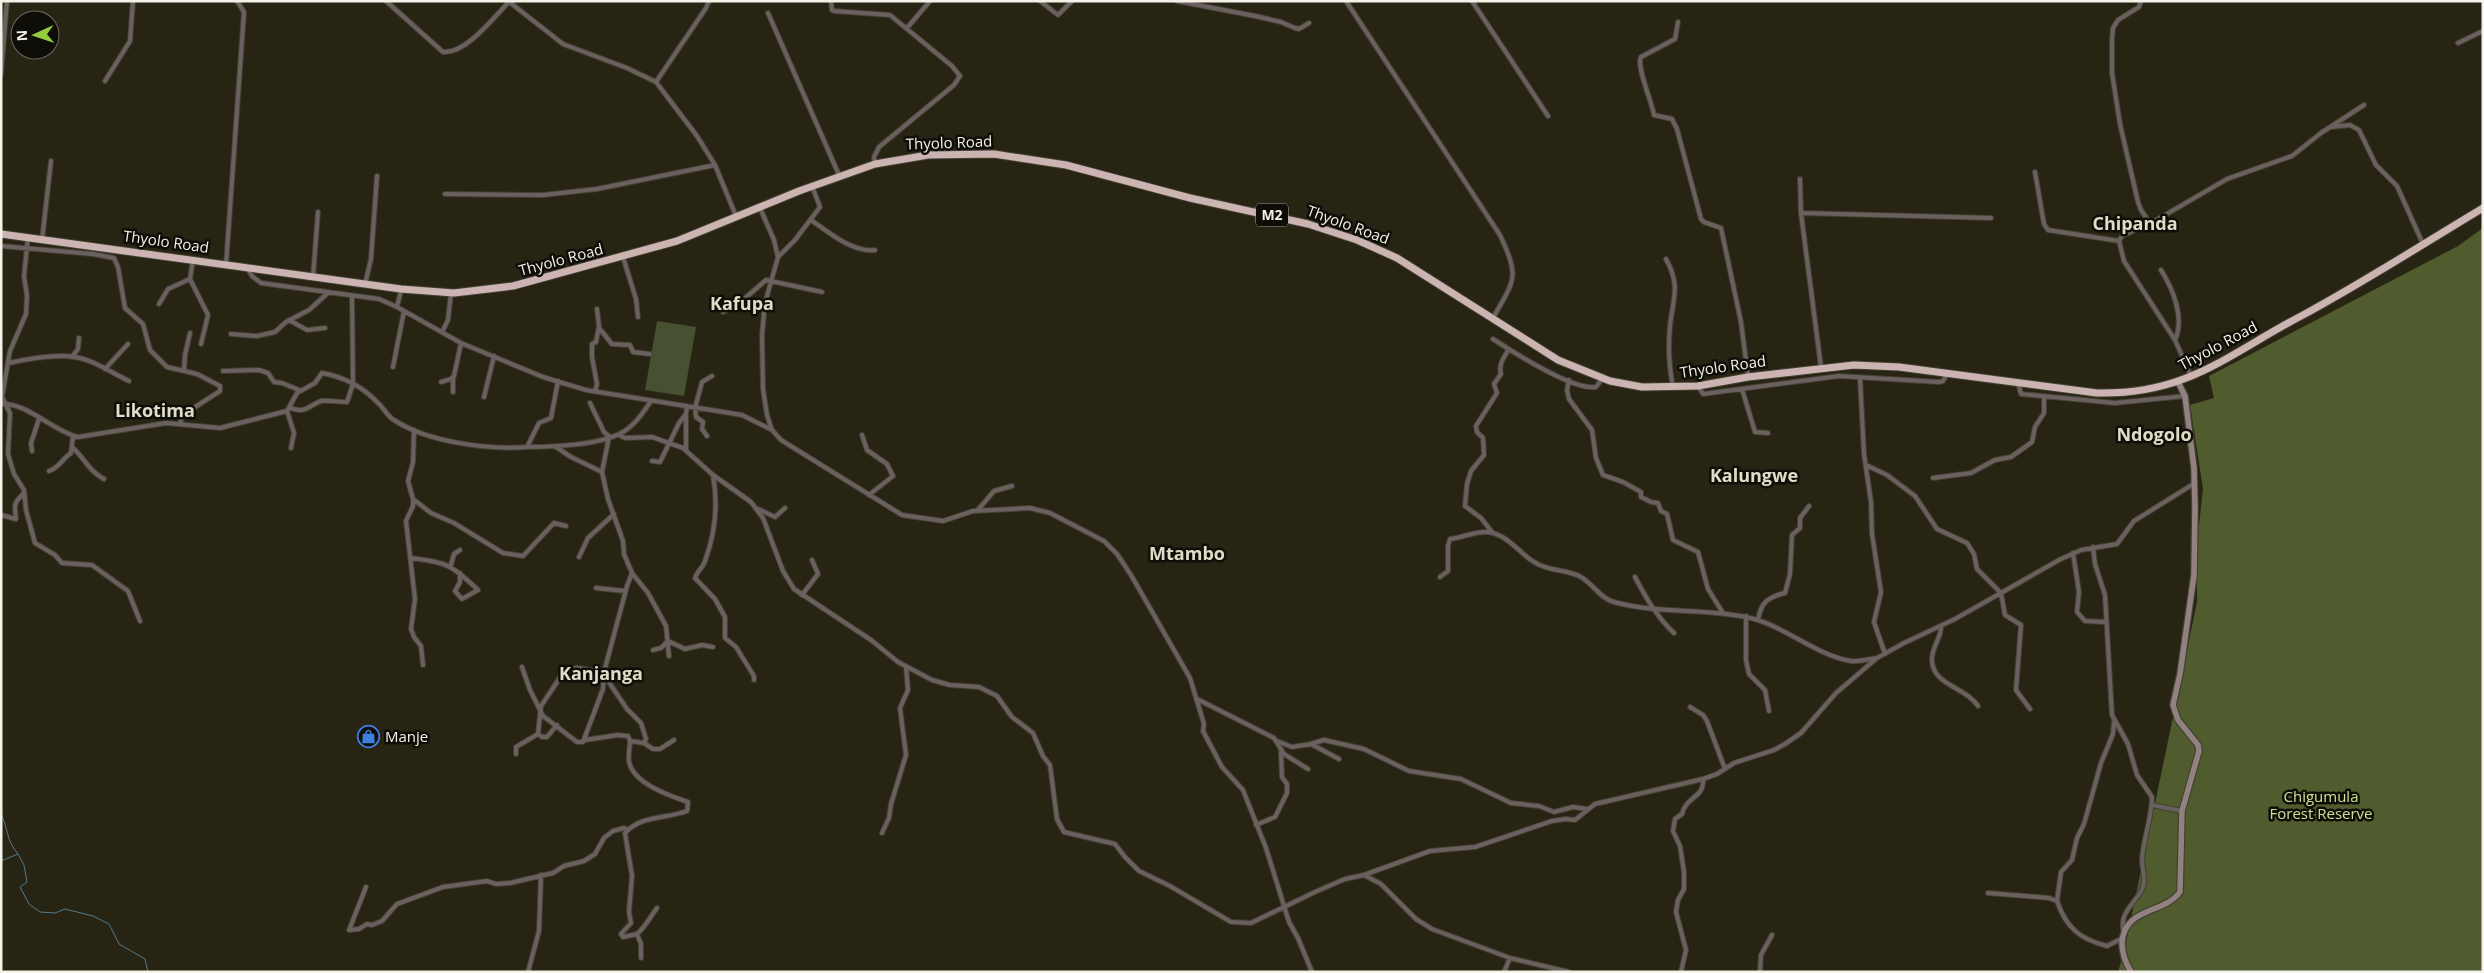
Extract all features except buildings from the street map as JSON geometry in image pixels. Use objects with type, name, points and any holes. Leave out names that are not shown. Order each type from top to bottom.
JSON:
[{"type":"highway","name":"Thyolo Road","points":[[1,234],[401,289],[451,293],[478,292],[513,286],[677,242],[839,175],[874,164],[903,158],[947,154],[994,154],[1044,160],[1190,198],[1308,224],[1357,240],[1391,255],[1558,360],[1602,379],[1642,387],[1698,386],[1821,367],[1854,365],[1899,367],[2018,384],[2123,394],[2151,390],[2192,377],[2314,309],[2483,208]]},
{"type":"street","points":[[1,74],[7,1]]},
{"type":"street","points":[[105,81],[130,41],[134,1]]},
{"type":"street","points":[[226,265],[244,12],[237,1]]},
{"type":"street","points":[[386,1],[443,52],[452,53],[466,44],[508,1],[563,44],[628,68],[656,82],[715,165],[736,218]]},
{"type":"street","points":[[656,82],[709,1]]},
{"type":"street","points":[[831,1],[832,10],[834,11],[886,13],[952,66],[960,76],[954,85],[879,147],[874,157],[874,164]]},
{"type":"street","points":[[907,28],[930,1]]},
{"type":"street","points":[[1040,1],[1058,15],[1072,1]]},
{"type":"street","points":[[1176,1],[1255,16],[1300,29],[1309,23]]},
{"type":"street","points":[[1346,1],[1500,235],[1513,265],[1514,278],[1492,318]]},
{"type":"street","points":[[1472,1],[1548,116]]},
{"type":"street","points":[[2142,1],[2139,7],[2118,20],[2113,28],[2112,73],[2120,124],[2133,183],[2140,210],[2150,223]]},
{"type":"street","points":[[768,13],[839,175]]},
{"type":"street","points":[[1678,22],[1675,39],[1642,57],[1639,66],[1651,99],[1654,115],[1672,119],[1677,129],[1701,219],[1704,222],[1721,228],[1741,322],[1748,377]]},
{"type":"street","points":[[2458,43],[2483,31]]},
{"type":"street","points":[[2192,377],[2175,340],[2124,261],[2119,241],[2122,236],[2150,223],[2227,179],[2292,156],[2364,105]]},
{"type":"street","points":[[2331,127],[2350,124],[2359,130],[2376,165],[2397,186],[2423,244]]},
{"type":"street","points":[[42,240],[51,161]]},
{"type":"street","points":[[445,194],[497,196],[570,192],[634,182],[715,165]]},
{"type":"street","points":[[2035,172],[2044,224],[2048,230],[2119,241]]},
{"type":"street","points":[[365,284],[371,259],[377,176]]},
{"type":"street","points":[[1800,179],[1801,213],[1821,367]]},
{"type":"street","points":[[772,430],[764,402],[762,373],[763,317],[770,280],[778,257],[811,220],[820,204],[812,186]]},
{"type":"street","points":[[760,208],[774,240],[778,257]]},
{"type":"street","points":[[313,277],[318,212]]},
{"type":"street","points":[[1801,213],[1991,218]]},
{"type":"street","points":[[811,220],[841,240],[865,250],[875,250]]},
{"type":"street","points":[[28,237],[24,276],[27,296],[26,314],[10,351],[2,397],[7,404],[11,419],[8,454],[14,474],[24,493],[26,510],[35,544],[55,554],[62,563],[92,565],[128,591],[140,621]]},
{"type":"street","points":[[50,241],[50,250]]},
{"type":"street","points":[[90,245],[93,254]]},
{"type":"street","points":[[1,246],[109,256],[116,262],[125,308],[144,324],[151,352],[170,369],[197,374],[220,386],[220,391],[183,415],[180,423]]},
{"type":"street","points":[[623,257],[636,299],[638,316]]},
{"type":"street","points":[[1666,259],[1674,273],[1676,302],[1670,325],[1668,355],[1673,387]]},
{"type":"street","points":[[193,260],[190,279],[208,315],[201,344]]},
{"type":"street","points":[[248,269],[252,276],[261,283],[379,300],[398,307],[461,343],[558,381],[595,391],[742,415],[772,430],[781,440],[902,515],[943,522],[977,511],[1040,510],[1071,522],[1104,541],[1117,554],[1131,575],[1190,678],[1204,724],[1203,731],[1222,767],[1243,790],[1266,848],[1284,907],[1312,972]]},
{"type":"street","points":[[2161,270],[2168,283],[2179,318],[2180,330],[2175,340]]},
{"type":"street","points":[[159,304],[173,285],[190,279]]},
{"type":"street","points":[[724,312],[736,306],[761,282],[770,280],[822,292]]},
{"type":"street","points":[[398,307],[401,289]]},
{"type":"street","points":[[232,334],[262,335],[275,332],[289,320],[309,310],[329,292]]},
{"type":"street","points":[[442,332],[448,320],[451,293]]},
{"type":"street","points":[[1,404],[25,410],[73,436],[89,436],[166,423],[220,428],[289,410],[312,408],[321,402],[347,402],[353,384],[351,381],[352,295]]},
{"type":"street","points":[[595,391],[596,374],[592,358],[592,344],[596,342],[599,328],[597,309]]},
{"type":"street","points":[[393,367],[404,311]]},
{"type":"street","points":[[289,320],[308,330],[324,328]]},
{"type":"street","points":[[599,328],[612,344],[630,345],[633,352],[650,354]]},
{"type":"street","points":[[184,371],[184,355],[190,333]]},
{"type":"street","points":[[72,357],[78,349],[79,338]]},
{"type":"street","points":[[1493,339],[1569,380],[1592,388],[1599,385],[1602,379]]},
{"type":"street","points":[[454,392],[454,376],[461,343]]},
{"type":"street","points":[[105,369],[128,344]]},
{"type":"street","points":[[1509,349],[1499,369],[1501,374],[1494,384],[1497,393],[1476,426],[1477,432],[1483,438],[1484,455],[1471,471],[1467,484],[1465,506],[1481,518],[1492,532],[1509,541],[1535,563],[1545,568],[1579,576],[1612,602],[1654,608],[1746,616],[1838,658],[1853,662],[1877,658]]},
{"type":"street","points":[[484,397],[494,356]]},
{"type":"street","points":[[9,363],[25,359],[72,357],[105,369],[129,381]]},
{"type":"street","points":[[223,371],[259,370],[268,373],[274,382],[299,390]]},
{"type":"street","points":[[291,448],[294,433],[289,410],[299,390],[315,383],[322,373],[351,381],[378,403],[391,418],[414,430],[480,448],[556,447],[618,435],[636,421],[651,401]]},
{"type":"street","points":[[1698,386],[1703,394],[1839,376],[1939,382],[1943,381],[1947,373]]},
{"type":"street","points":[[441,382],[454,376]]},
{"type":"street","points":[[707,436],[702,429],[702,422],[696,417],[695,408],[702,382],[712,376]]},
{"type":"street","points":[[1860,378],[1861,414],[1871,502],[1872,534],[1881,592],[1874,622],[1885,654]]},
{"type":"street","points":[[1569,380],[1567,390],[1569,399],[1592,430],[1596,458],[1604,475],[1623,482],[1641,492],[1641,497],[1658,503],[1661,511],[1667,514],[1673,540],[1698,552],[1702,560],[1708,589],[1723,613]]},
{"type":"street","points":[[527,446],[539,423],[550,418],[558,381]]},
{"type":"street","points":[[2093,547],[2096,570],[2105,595],[2110,702],[2114,722],[2113,734],[2100,763],[2084,824],[2076,838],[2072,860],[2061,872],[2057,901],[2064,919],[2074,931],[2107,946],[2123,935],[2134,918],[2176,897],[2180,892],[2182,811],[2199,751],[2198,745],[2178,720],[2173,705],[2180,674],[2194,575],[2195,483],[2184,396],[2178,382]]},
{"type":"street","points":[[2018,384],[2021,394],[2044,398],[2115,403],[2184,396]]},
{"type":"street","points":[[1742,389],[1755,432],[1768,433]]},
{"type":"street","points":[[1933,478],[1971,472],[1995,460],[2011,457],[2025,448],[2032,442],[2035,427],[2043,417],[2044,398]]},
{"type":"street","points":[[590,403],[604,432],[610,437]]},
{"type":"street","points":[[686,450],[687,406]]},
{"type":"street","points":[[652,461],[660,462],[679,423],[686,414]]},
{"type":"street","points":[[32,451],[31,443],[39,419]]},
{"type":"street","points":[[414,430],[413,462],[408,481],[409,492],[413,499],[431,513],[454,523],[503,553],[518,556],[523,556],[554,523],[566,526]]},
{"type":"street","points":[[618,435],[625,438],[652,437],[670,443],[686,450],[713,475],[758,509],[775,517],[785,508]]},
{"type":"street","points":[[862,435],[867,450],[887,464],[893,476],[869,495]]},
{"type":"street","points":[[50,471],[66,456],[71,454],[73,436]]},
{"type":"street","points":[[610,437],[602,472],[624,554],[632,573],[653,601],[666,626],[670,656]]},
{"type":"street","points":[[556,447],[564,454],[602,472]]},
{"type":"street","points":[[73,448],[87,467],[104,479]]},
{"type":"street","points":[[1866,465],[1887,475],[1915,496],[1938,529],[1967,543],[1974,554],[1977,569],[2000,593],[2005,615],[2021,625],[2016,690],[2030,709]]},
{"type":"street","points":[[713,475],[716,496],[714,525],[705,560],[695,578],[715,598],[725,616],[725,638],[736,647],[754,676],[754,680]]},
{"type":"street","points":[[758,509],[783,571],[794,589],[871,640],[906,667],[932,680],[950,684],[979,686],[997,696],[1012,717],[1033,734],[1052,770],[1057,819],[1064,832],[1115,844],[1125,858],[1139,871],[1231,922],[1251,924],[1345,879],[1364,875],[1430,852],[1474,847],[1552,821],[1576,820],[1594,804],[1703,779],[1734,763],[1774,750],[1801,733],[1836,693],[1877,658],[1926,631],[1941,626],[2041,568],[2073,553],[2093,547],[2106,547],[2117,544],[2134,521],[2195,483]]},
{"type":"street","points":[[977,511],[994,491],[1012,486]]},
{"type":"street","points":[[1,515],[16,519],[13,508],[16,501],[24,493]]},
{"type":"street","points":[[413,499],[413,506],[406,521],[416,606],[412,633],[422,646],[423,665]]},
{"type":"street","points":[[1758,620],[1761,605],[1771,596],[1786,593],[1790,574],[1792,535],[1800,528],[1800,518],[1809,506]]},
{"type":"street","points":[[579,556],[588,538],[614,514]]},
{"type":"street","points":[[1440,577],[1448,571],[1448,546],[1450,539],[1474,532],[1492,532]]},
{"type":"street","points":[[451,565],[454,554],[460,550]]},
{"type":"street","points":[[2073,553],[2079,592],[2078,612],[2085,621],[2106,622]]},
{"type":"street","points":[[410,558],[451,565],[460,572],[478,590],[462,599],[455,591],[460,582],[460,572]]},
{"type":"street","points":[[802,595],[818,574],[812,560]]},
{"type":"street","points":[[585,740],[603,689],[604,674],[632,573]]},
{"type":"street","points":[[1635,577],[1649,604],[1654,608],[1662,622],[1674,633]]},
{"type":"street","points":[[596,588],[626,590]]},
{"type":"street","points":[[1746,616],[1746,660],[1749,674],[1765,690],[1770,711]]},
{"type":"street","points":[[1941,626],[1932,658],[1934,672],[1940,679],[1966,694],[1978,706]]},
{"type":"street","points":[[668,641],[685,649],[702,645],[713,647]]},
{"type":"street","points":[[653,650],[661,648],[668,641]]},
{"type":"street","points":[[522,667],[543,716],[577,742],[618,735],[628,736],[630,741],[629,762],[634,773],[657,791],[688,802],[687,811],[673,817],[656,817],[638,822],[628,830],[624,839],[632,876],[629,912],[632,923],[621,934],[624,937],[638,934],[648,924],[648,919],[657,908]]},
{"type":"street","points":[[882,833],[889,818],[906,754],[900,707],[908,690],[906,667]]},
{"type":"street","points":[[538,734],[540,712],[544,701],[565,670],[577,668],[604,674],[627,709],[641,723],[646,739],[644,743]]},
{"type":"street","points":[[1197,699],[1249,723],[1277,741],[1292,747],[1311,744],[1339,759]]},
{"type":"street","points":[[1690,707],[1703,715],[1707,721],[1725,768]]},
{"type":"street","points":[[2114,722],[2128,744],[2137,775],[2152,795],[2152,805],[2142,856],[2143,887],[2133,900],[2122,926],[2122,952],[2131,972]]},
{"type":"street","points":[[538,734],[542,737],[547,737],[556,725]]},
{"type":"street","points":[[516,754],[516,747],[538,734]]},
{"type":"street","points":[[630,741],[644,743],[653,749],[660,749],[674,740]]},
{"type":"street","points":[[1307,745],[1324,740],[1364,749],[1409,771],[1462,779],[1511,803],[1520,802],[1539,806],[1554,812],[1573,807],[1587,809]]},
{"type":"street","points":[[1256,824],[1275,817],[1287,792],[1287,784],[1282,777],[1281,750],[1277,741]]},
{"type":"street","points":[[1281,750],[1292,760],[1308,769]]},
{"type":"street","points":[[1681,972],[1686,950],[1676,912],[1678,900],[1684,889],[1684,872],[1680,846],[1673,831],[1675,819],[1682,814],[1684,806],[1704,787],[1703,779]]},
{"type":"street","points":[[2152,805],[2182,811]]},
{"type":"street","points":[[366,888],[349,930],[359,929],[367,924],[372,925],[382,920],[397,904],[442,887],[487,881],[503,884],[541,876],[584,861],[595,854],[604,838],[613,831],[628,830]]},
{"type":"street","points":[[1364,875],[1389,890],[1422,924],[1510,958],[1569,972]]},
{"type":"street","points":[[528,972],[538,931],[541,876]]},
{"type":"street","points":[[1988,893],[2044,897],[2057,901]]},
{"type":"street","points":[[638,934],[641,944],[641,958]]},
{"type":"street","points":[[1760,972],[1761,955],[1772,935]]},
{"type":"street","points":[[1504,972],[1510,958]]},
{"type":"green space","name":"Chigumula Forest Reserve","points":[[2483,228],[2483,972],[2118,972],[2124,952],[2197,602],[2197,543],[2203,489],[2190,405],[2214,398],[2209,376],[2458,246]]},
{"type":"green space","points":[[657,321],[696,327],[684,396],[645,390]]},
{"type":"waterway","points":[[1,814],[9,839],[18,854],[1,861]]},
{"type":"waterway","points":[[18,854],[24,865],[27,882],[20,887],[29,904],[40,912],[55,913],[65,909],[93,916],[109,924],[119,944],[145,959],[148,972]]},
{"type":"place","name":"Manje","points":[[369,737]]},
{"type":"district","name":"Chipanda","points":[[2135,224]]},
{"type":"district","name":"Kafupa","points":[[742,304]]},
{"type":"district","name":"Likotima","points":[[155,411]]},
{"type":"district","name":"Ndogolo","points":[[2154,435]]},
{"type":"district","name":"Kalungwe","points":[[1754,476]]},
{"type":"district","name":"Mtambo","points":[[1187,554]]},
{"type":"district","name":"Kanjanga","points":[[601,674]]}]
